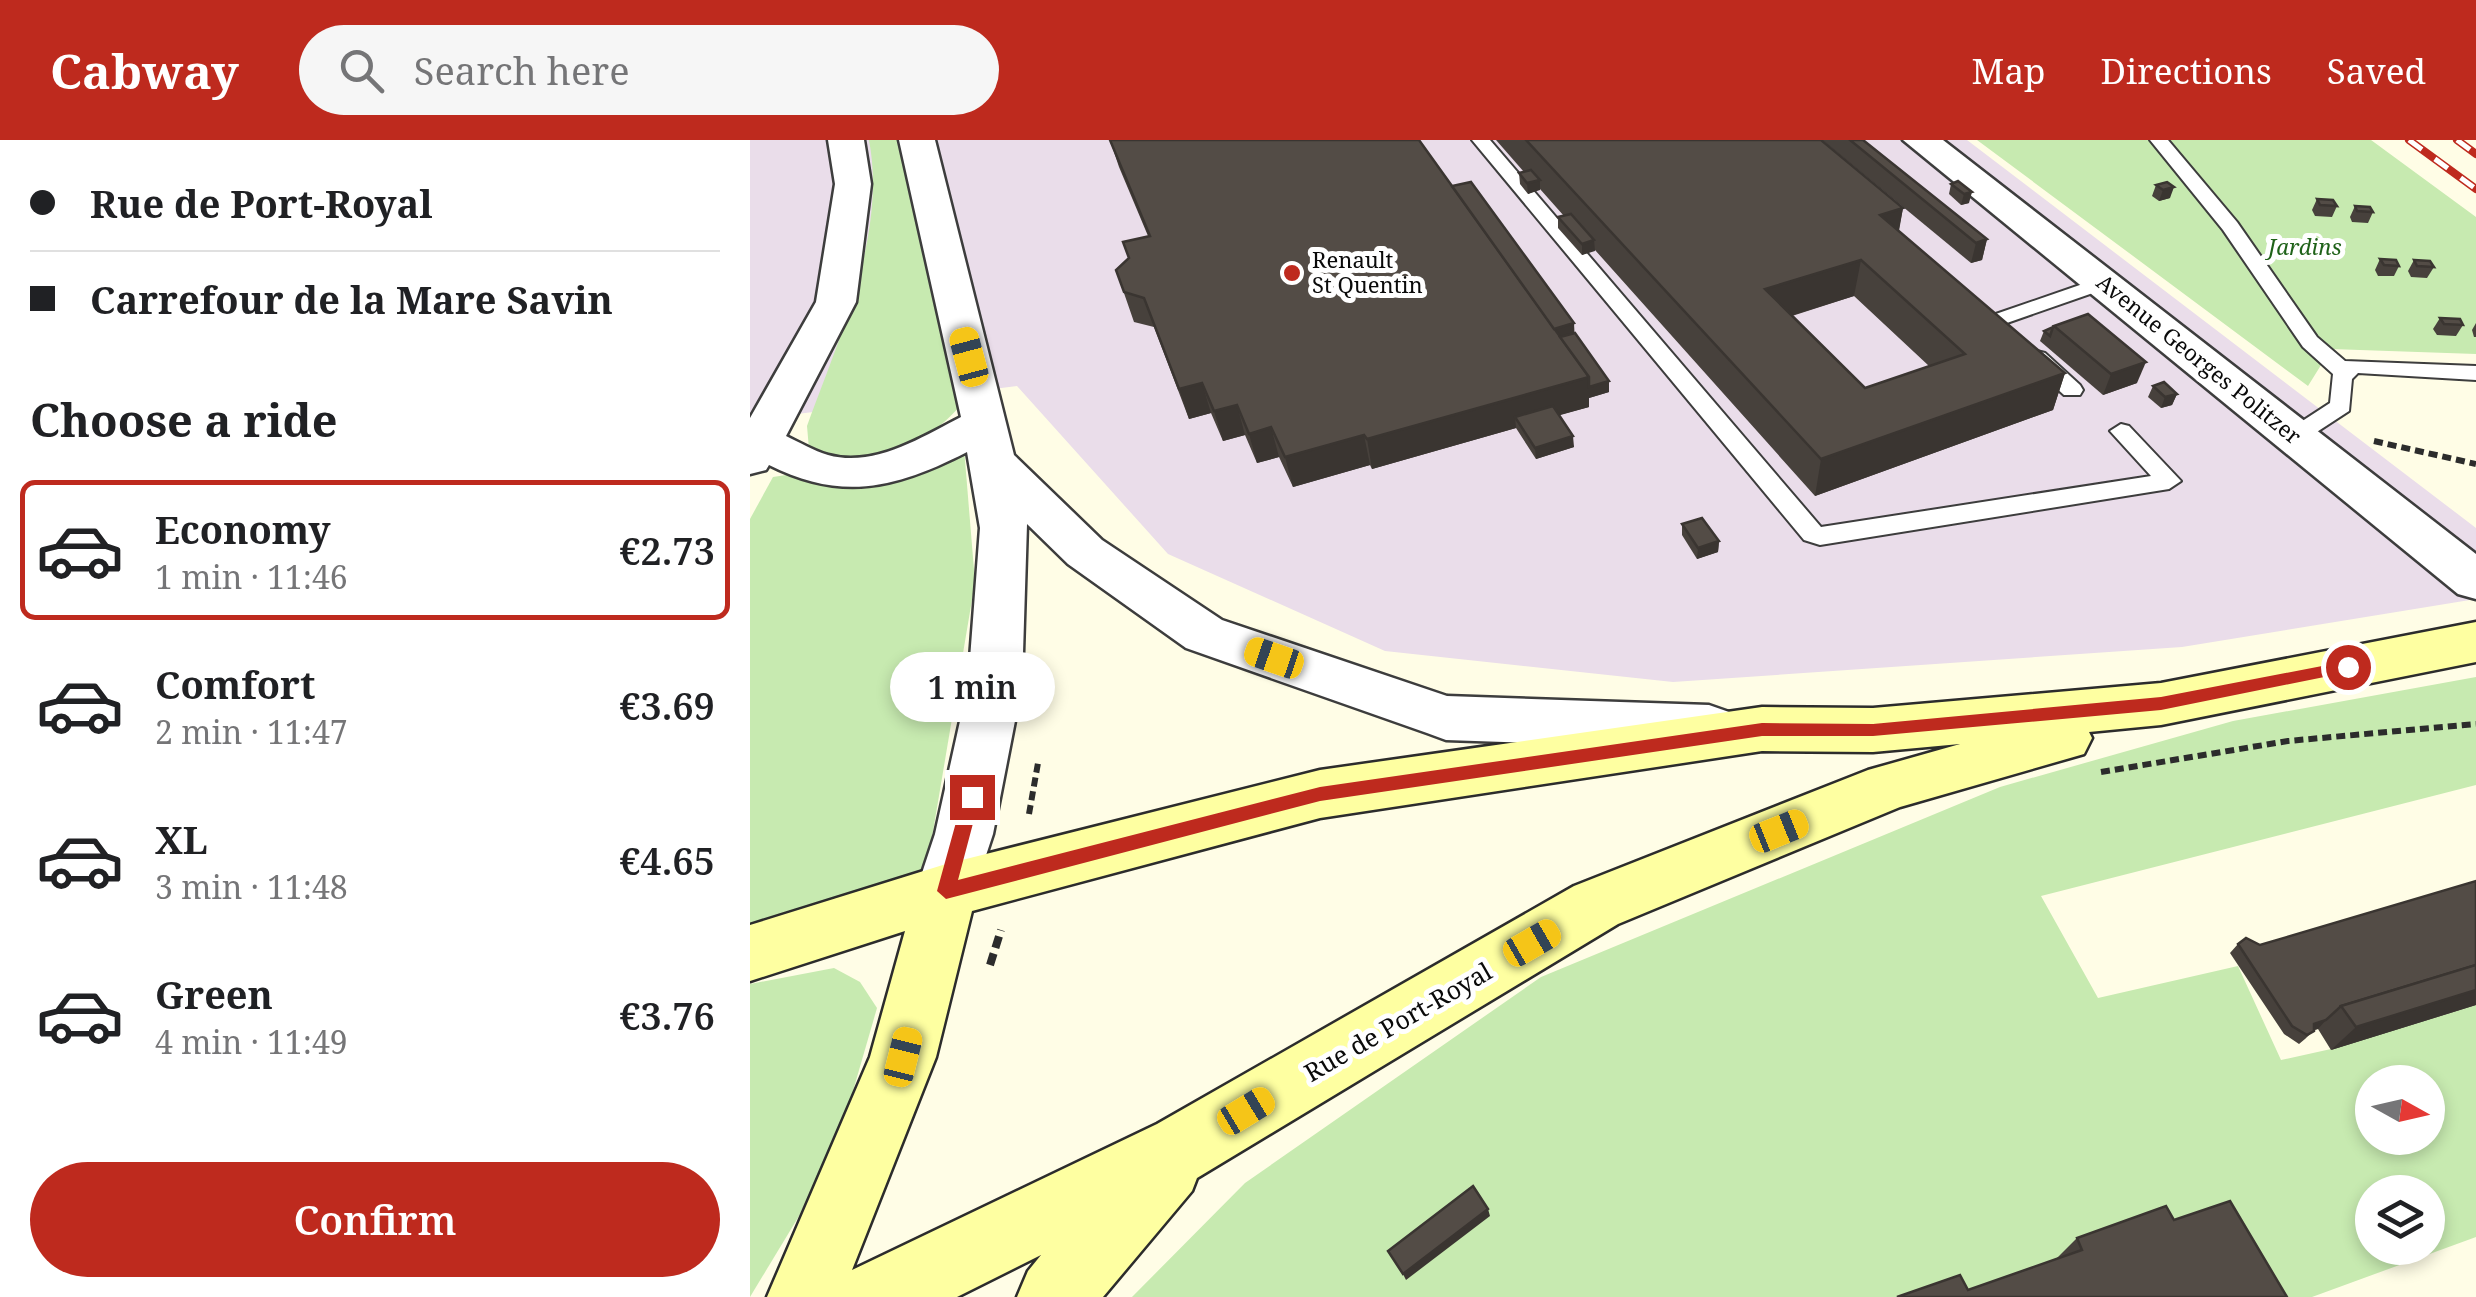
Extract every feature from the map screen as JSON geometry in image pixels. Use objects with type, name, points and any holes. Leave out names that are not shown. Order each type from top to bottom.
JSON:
[{"type":"main road","name":"Rue de Port-Royal","points":[[750,953],[946,891],[1320,794],[1762,729],[1873,730],[2161,704],[2476,642]]},
{"type":"main road","name":"Rue de Port-Royal","points":[[876,1297],[1182,1149],[1596,905],[1888,787],[2071,736],[2161,704]]},
{"type":"main road","points":[[804,1297],[903,1057],[946,891]]},
{"type":"main road","points":[[1054,1297],[1182,1149]]},
{"type":"street","points":[[846,140],[853,184],[836,302],[755,450],[831,472],[874,470],[988,441]]},
{"type":"street","points":[[916,140],[988,441],[1004,528],[995,685],[964,834],[946,891]]},
{"type":"street","name":"Avenue Georges Politzer","points":[[1921,140],[2476,581]]},
{"type":"street","points":[[988,441],[1084,552],[1204,634],[1446,718],[1762,729]]},
{"type":"lane","points":[[1481,140],[1813,534],[1820,536],[2169,481],[2121,431]]},
{"type":"lane","points":[[2159,140],[2230,226],[2310,342],[2345,374]]},
{"type":"lane","points":[[2072,390],[2002,326],[2103,283]]},
{"type":"lane","points":[[2305,444],[2342,406],[2342,378],[2352,366],[2476,372]]},
{"type":"path","points":[[2305,444],[2364,438],[2476,464]]},
{"type":"path","points":[[2071,736],[2095,774],[2194,754],[2373,729],[2476,724]]},
{"type":"shaded area","points":[[750,140],[1967,140],[2476,528],[2476,599],[2182,647],[1673,682],[1385,651],[1168,554],[1017,386],[750,420]]},
{"type":"green space","points":[[869,140],[901,140],[960,406],[929,434],[910,445],[869,460],[848,461],[828,458],[809,449],[807,426],[845,322],[866,249],[873,176]]},
{"type":"green space","name":"Jardins","points":[[1977,140],[2371,140],[2476,217],[2476,354],[2331,349],[2308,386]]},
{"type":"green space","points":[[964,448],[975,582],[926,873],[750,925],[750,519],[773,477]]},
{"type":"green space","points":[[2476,677],[2476,785],[2041,896],[2098,998],[2238,966],[2281,1060],[2476,1005],[2476,1237],[2445,1248],[2445,1175],[2355,1175],[2355,1265],[2399,1265],[2312,1297],[2245,1297],[2061,1271],[1945,1297],[1132,1297],[1245,1183],[1541,977],[2000,787],[2233,721]]},
{"type":"green space","points":[[834,968],[860,982],[877,1008],[844,1122],[799,1216],[750,1297],[750,984]]},
{"type":"building","points":[[1110,140],[1419,140],[1589,377],[1367,439],[1364,435],[1285,457],[1271,427],[1249,434],[1237,405],[1214,411],[1202,383],[1179,389],[1144,298],[1124,292],[1116,270],[1129,258],[1123,242],[1150,236]]},
{"type":"building","points":[[1526,140],[1821,140],[1903,208],[1880,215],[2065,373],[1821,459]],"holes":[[[1861,260],[1965,354],[1865,388],[1765,289]]]},
{"type":"building","points":[[1850,140],[1863,140],[1987,239],[1976,243]]},
{"type":"building","points":[[1531,170],[1540,180],[1527,183],[1519,173]]},
{"type":"building","points":[[1958,181],[1972,192],[1964,194],[1951,184]]},
{"type":"building","points":[[1471,182],[1574,323],[1554,329],[1452,186]]},
{"type":"building","points":[[2167,182],[2174,187],[2163,190],[2156,185]]},
{"type":"building","points":[[2317,199],[2333,200],[2337,206],[2320,205]]},
{"type":"building","points":[[2355,206],[2370,207],[2373,212],[2357,211]]},
{"type":"building","points":[[1571,214],[1594,240],[1582,244],[1558,217]]},
{"type":"building","points":[[2380,259],[2396,260],[2399,266],[2384,265]]},
{"type":"building","points":[[2414,260],[2430,261],[2434,267],[2417,266]]},
{"type":"building","points":[[2088,314],[2146,362],[2111,374],[2054,326]]},
{"type":"building","points":[[2440,318],[2460,319],[2463,325],[2444,324]]},
{"type":"building","points":[[1575,333],[1609,381],[1589,387],[1589,377],[1560,337]]},
{"type":"building","points":[[2164,382],[2177,394],[2165,397],[2153,386]]},
{"type":"building","points":[[1553,406],[1573,436],[1535,448],[1515,417]]},
{"type":"building","points":[[1702,518],[1719,541],[1698,548],[1682,524]]},
{"type":"building","points":[[2476,881],[2476,965],[2341,1006],[2326,1020],[2314,1024],[2314,1031],[2307,1035],[2292,1026],[2238,944],[2246,938],[2260,945]]},
{"type":"building","points":[[2476,965],[2476,990],[2356,1027],[2341,1006]]},
{"type":"building","points":[[1473,1186],[1488,1209],[1403,1274],[1388,1251]]},
{"type":"building","points":[[2230,1201],[2287,1297],[1897,1297],[1960,1275],[1968,1290],[2082,1250],[2077,1238],[2166,1206],[2174,1220]]},
{"type":"railway","points":[[2409,140],[2476,189]]},
{"type":"railway","points":[[2457,140],[2476,154]]},
{"type":"place","name":"Renault St Quentin","points":[[1292,273]]},
{"type":"route","points":[[972,797],[946,891],[1320,794],[1762,729],[1873,730],[2161,704],[2348,667]]}]
